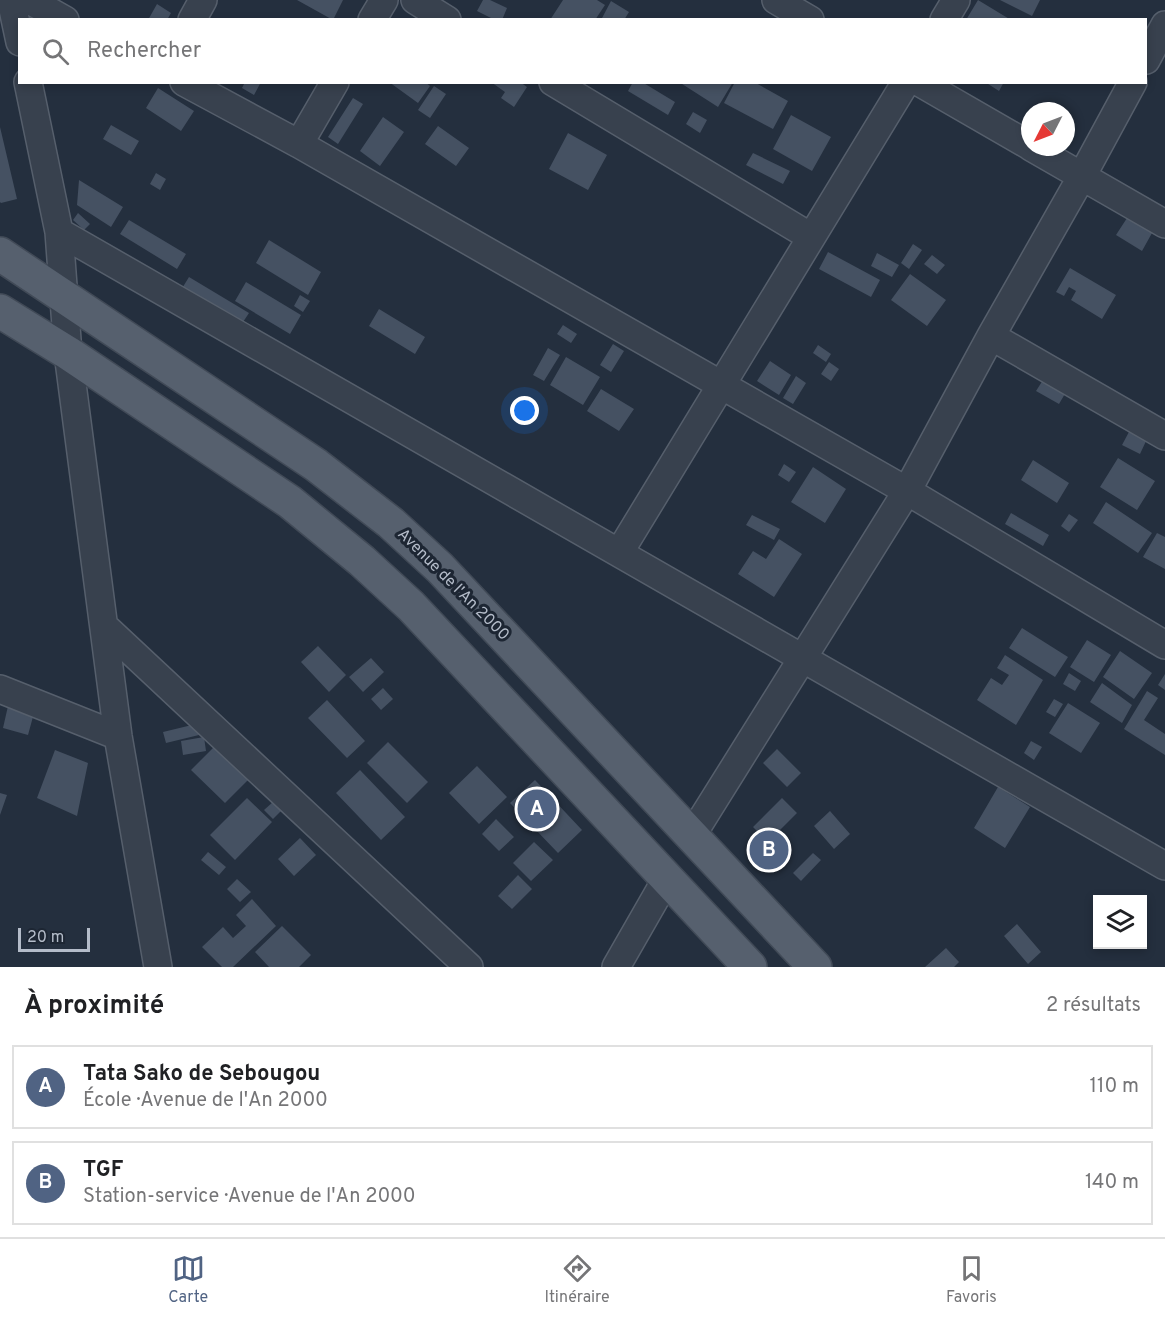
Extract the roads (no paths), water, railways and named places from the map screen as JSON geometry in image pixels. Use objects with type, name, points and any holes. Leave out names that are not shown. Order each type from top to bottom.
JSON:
[{"type":"main road","name":"Avenue de l'An 2000","points":[[0,254],[316,465],[391,523],[440,568],[815,967]]},
{"type":"main road","points":[[0,311],[68,353],[290,502],[362,561],[411,606],[750,967]]},
{"type":"street","points":[[11,0],[18,33]]},
{"type":"street","points":[[29,0],[61,18]]},
{"type":"street","points":[[193,18],[203,0]]},
{"type":"street","points":[[373,18],[384,0]]},
{"type":"street","points":[[415,0],[444,18]]},
{"type":"street","points":[[776,0],[807,18]]},
{"type":"street","points":[[945,18],[956,0]]},
{"type":"street","points":[[1147,58],[1165,25]]},
{"type":"street","points":[[28,84],[59,232],[68,353],[118,736],[158,967]]},
{"type":"street","points":[[188,84],[299,144],[907,491],[1165,645]]},
{"type":"street","points":[[299,144],[334,84]]},
{"type":"street","points":[[556,84],[811,237]]},
{"type":"street","points":[[619,553],[905,84]]},
{"type":"street","points":[[922,84],[1021,141]]},
{"type":"street","points":[[692,835],[907,491],[1132,84]]},
{"type":"street","points":[[1047,156],[1165,224]]},
{"type":"street","points":[[59,232],[1165,866]]},
{"type":"street","points":[[991,336],[1165,436]]},
{"type":"street","points":[[104,626],[469,967]]},
{"type":"street","points":[[0,689],[118,736]]},
{"type":"street","points":[[616,967],[667,878]]},
{"type":"place","name":"Tata Sako de Sebougou","points":[[537,809]]},
{"type":"place","name":"TGF","points":[[769,850]]}]
